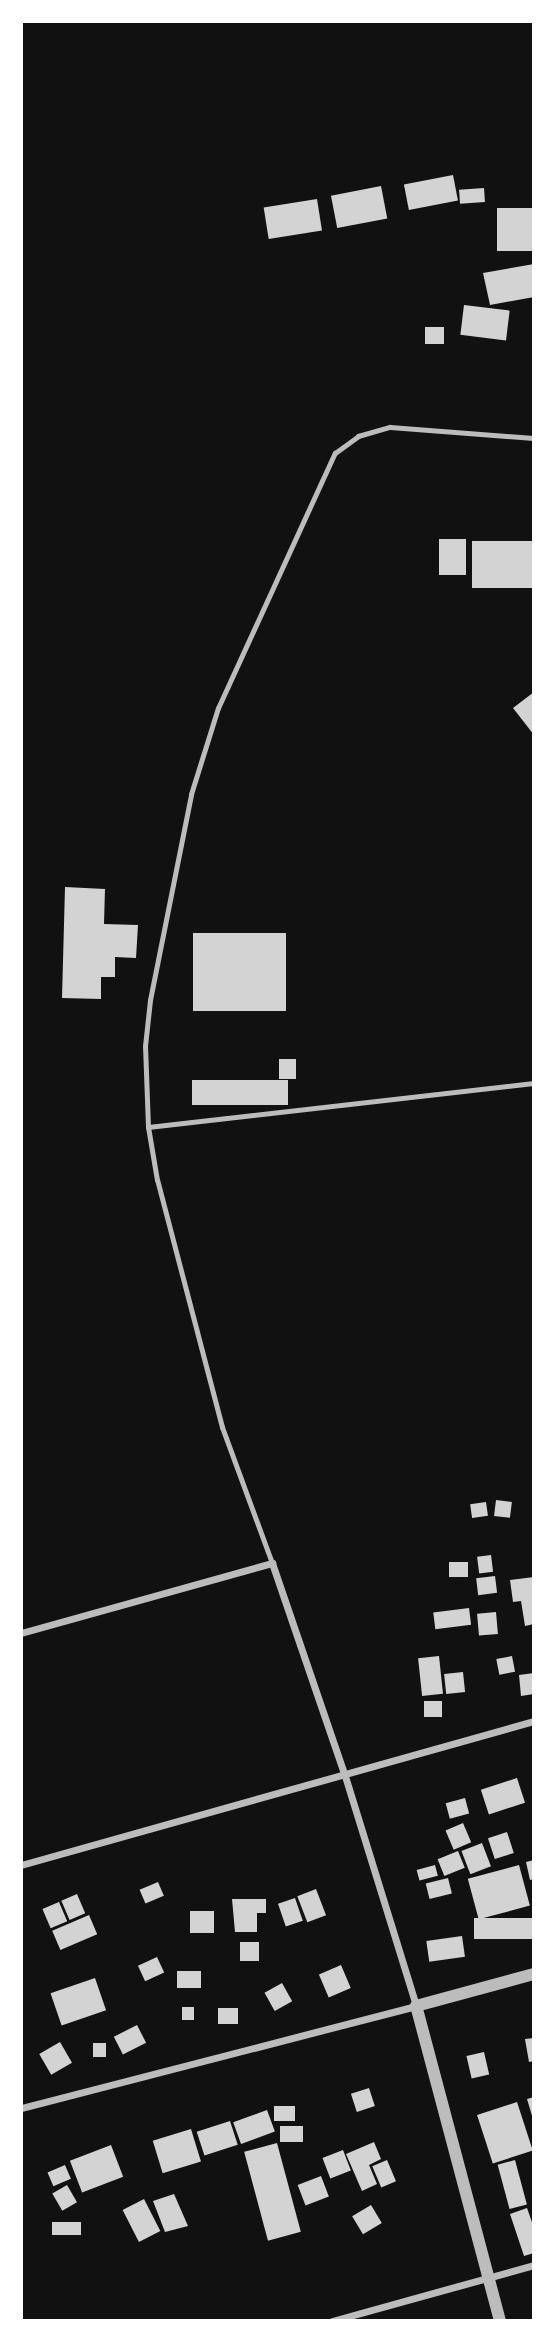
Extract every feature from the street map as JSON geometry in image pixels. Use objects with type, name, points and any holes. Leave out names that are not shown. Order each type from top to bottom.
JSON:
[{"type":"street","points":[[21,1633],[272,1563],[345,1776],[416,2006],[500,2321]]},
{"type":"street","points":[[21,1865],[534,1721]]},
{"type":"street","points":[[21,2108],[534,1974]]},
{"type":"street","points":[[332,2321],[534,2265]]},
{"type":"lane","points":[[272,1563],[222,1427],[157,1180],[148,1127],[145,1046],[150,1000],[191,794],[218,708],[335,453],[358,436],[390,427],[534,438]]},
{"type":"lane","points":[[148,1127],[534,1083]]},
{"type":"building","points":[[453,175],[458,201],[409,210],[404,185]]},
{"type":"building","points":[[381,186],[387,218],[337,228],[331,196]]},
{"type":"building","points":[[484,188],[485,202],[460,204],[459,190]]},
{"type":"building","points":[[317,199],[322,231],[269,239],[264,207]]},
{"type":"building","points":[[497,208],[534,208],[534,251],[497,251]]},
{"type":"building","points":[[534,264],[534,297],[490,305],[483,273]]},
{"type":"building","points":[[464,305],[510,311],[506,340],[460,335]]},
{"type":"building","points":[[425,327],[444,327],[444,344],[425,344]]},
{"type":"building","points":[[439,539],[466,539],[466,575],[439,575]]},
{"type":"building","points":[[472,541],[534,541],[534,588],[472,588]]},
{"type":"building","points":[[534,692],[534,735],[513,708]]},
{"type":"building","points":[[65,887],[105,889],[104,924],[138,925],[136,958],[115,957],[115,977],[101,977],[101,999],[62,998]]},
{"type":"building","points":[[193,933],[286,933],[286,1011],[193,1011]]},
{"type":"building","points":[[279,1059],[296,1059],[296,1079],[279,1079]]},
{"type":"building","points":[[192,1080],[288,1080],[288,1105],[192,1105]]},
{"type":"building","points":[[496,1500],[512,1502],[510,1518],[494,1516]]},
{"type":"building","points":[[486,1502],[488,1516],[472,1518],[470,1504]]},
{"type":"building","points":[[491,1555],[493,1572],[479,1574],[477,1557]]},
{"type":"building","points":[[449,1562],[468,1562],[468,1577],[449,1577]]},
{"type":"building","points":[[495,1576],[497,1593],[478,1595],[476,1578]]},
{"type":"building","points":[[534,1577],[534,1624],[525,1626],[521,1601],[513,1602],[510,1580]]},
{"type":"building","points":[[469,1608],[471,1625],[435,1629],[433,1612]]},
{"type":"building","points":[[496,1612],[498,1634],[479,1636],[477,1614]]},
{"type":"building","points":[[439,1656],[443,1694],[422,1696],[418,1658]]},
{"type":"building","points":[[512,1656],[515,1672],[499,1675],[496,1659]]},
{"type":"building","points":[[463,1672],[465,1692],[446,1694],[444,1674]]},
{"type":"building","points":[[534,1673],[534,1694],[521,1696],[519,1675]]},
{"type":"building","points":[[424,1701],[442,1701],[442,1717],[424,1717]]},
{"type":"building","points":[[517,1778],[525,1803],[489,1814],[481,1790]]},
{"type":"building","points":[[465,1798],[469,1813],[450,1819],[446,1803]]},
{"type":"building","points":[[463,1823],[471,1842],[454,1850],[446,1830]]},
{"type":"building","points":[[507,1832],[514,1853],[495,1859],[488,1838]]},
{"type":"building","points":[[482,1843],[491,1866],[470,1874],[461,1851]]},
{"type":"building","points":[[458,1851],[465,1868],[444,1876],[438,1859]]},
{"type":"building","points":[[534,1860],[534,1879],[530,1880],[526,1862]]},
{"type":"building","points":[[435,1865],[438,1876],[419,1881],[417,1870]]},
{"type":"building","points":[[519,1865],[530,1906],[479,1919],[468,1879]]},
{"type":"building","points":[[448,1878],[452,1894],[430,1899],[426,1884]]},
{"type":"building","points":[[158,1882],[164,1896],[145,1904],[140,1890]]},
{"type":"building","points":[[316,1889],[326,1915],[307,1922],[297,1896]]},
{"type":"building","points":[[77,1894],[85,1913],[70,1920],[61,1901]]},
{"type":"building","points":[[295,1898],[303,1921],[286,1927],[278,1904]]},
{"type":"building","points":[[232,1899],[266,1899],[266,1913],[257,1913],[257,1932],[235,1932]]},
{"type":"building","points":[[59,1902],[67,1921],[51,1928],[42,1909]]},
{"type":"building","points":[[190,1911],[214,1911],[214,1933],[190,1933]]},
{"type":"building","points":[[89,1915],[97,1934],[60,1950],[52,1931]]},
{"type":"building","points":[[474,1918],[534,1918],[534,1939],[474,1939]]},
{"type":"building","points":[[462,1936],[465,1957],[429,1962],[426,1941]]},
{"type":"building","points":[[240,1942],[259,1942],[259,1961],[240,1961]]},
{"type":"building","points":[[157,1957],[164,1972],[145,1981],[138,1966]]},
{"type":"building","points":[[341,1965],[351,1988],[329,1997],[319,1974]]},
{"type":"building","points":[[177,1971],[201,1971],[201,1988],[177,1988]]},
{"type":"building","points":[[95,1978],[106,2010],[62,2025],[51,1993]]},
{"type":"building","points":[[282,1983],[292,2001],[275,2011],[265,1993]]},
{"type":"building","points":[[182,2007],[194,2007],[194,2020],[182,2020]]},
{"type":"building","points":[[218,2008],[238,2008],[238,2024],[218,2024]]},
{"type":"building","points":[[137,2025],[146,2043],[123,2055],[114,2037]]},
{"type":"building","points":[[534,2038],[534,2061],[529,2062],[525,2039]]},
{"type":"building","points":[[60,2042],[72,2063],[51,2075],[39,2054]]},
{"type":"building","points":[[93,2043],[106,2043],[106,2057],[93,2057]]},
{"type":"building","points":[[484,2052],[489,2074],[472,2078],[466,2056]]},
{"type":"building","points":[[369,2088],[375,2106],[357,2112],[351,2094]]},
{"type":"building","points":[[534,2097],[534,2118],[533,2119],[527,2099]]},
{"type":"building","points":[[517,2102],[533,2151],[493,2163],[477,2115]]},
{"type":"building","points":[[274,2106],[295,2106],[295,2121],[274,2121]]},
{"type":"building","points":[[267,2110],[275,2132],[241,2144],[233,2122]]},
{"type":"building","points":[[230,2121],[238,2145],[204,2156],[197,2132]]},
{"type":"building","points":[[280,2126],[303,2126],[303,2142],[280,2142]]},
{"type":"building","points":[[191,2129],[201,2162],[163,2173],[153,2141]]},
{"type":"building","points":[[374,2142],[381,2159],[369,2165],[377,2184],[362,2191],[346,2154]]},
{"type":"building","points":[[277,2143],[301,2232],[268,2241],[244,2152]]},
{"type":"building","points":[[111,2145],[123,2177],[82,2193],[70,2161]]},
{"type":"building","points":[[343,2150],[351,2171],[330,2178],[322,2158]]},
{"type":"building","points":[[387,2160],[396,2181],[381,2187],[372,2166]]},
{"type":"building","points":[[515,2160],[527,2204],[510,2209],[498,2165]]},
{"type":"building","points":[[65,2165],[71,2179],[53,2186],[48,2172]]},
{"type":"building","points":[[321,2176],[329,2197],[306,2205],[298,2185]]},
{"type":"building","points":[[67,2185],[77,2202],[62,2211],[52,2194]]},
{"type":"building","points":[[174,2194],[188,2226],[165,2232],[153,2201]]},
{"type":"building","points":[[144,2199],[160,2231],[139,2242],[123,2210]]},
{"type":"building","points":[[371,2205],[382,2223],[363,2234],[352,2216]]},
{"type":"building","points":[[527,2208],[534,2228],[534,2253],[524,2256],[510,2214]]},
{"type":"building","points":[[52,2222],[81,2222],[81,2235],[52,2235]]}]
